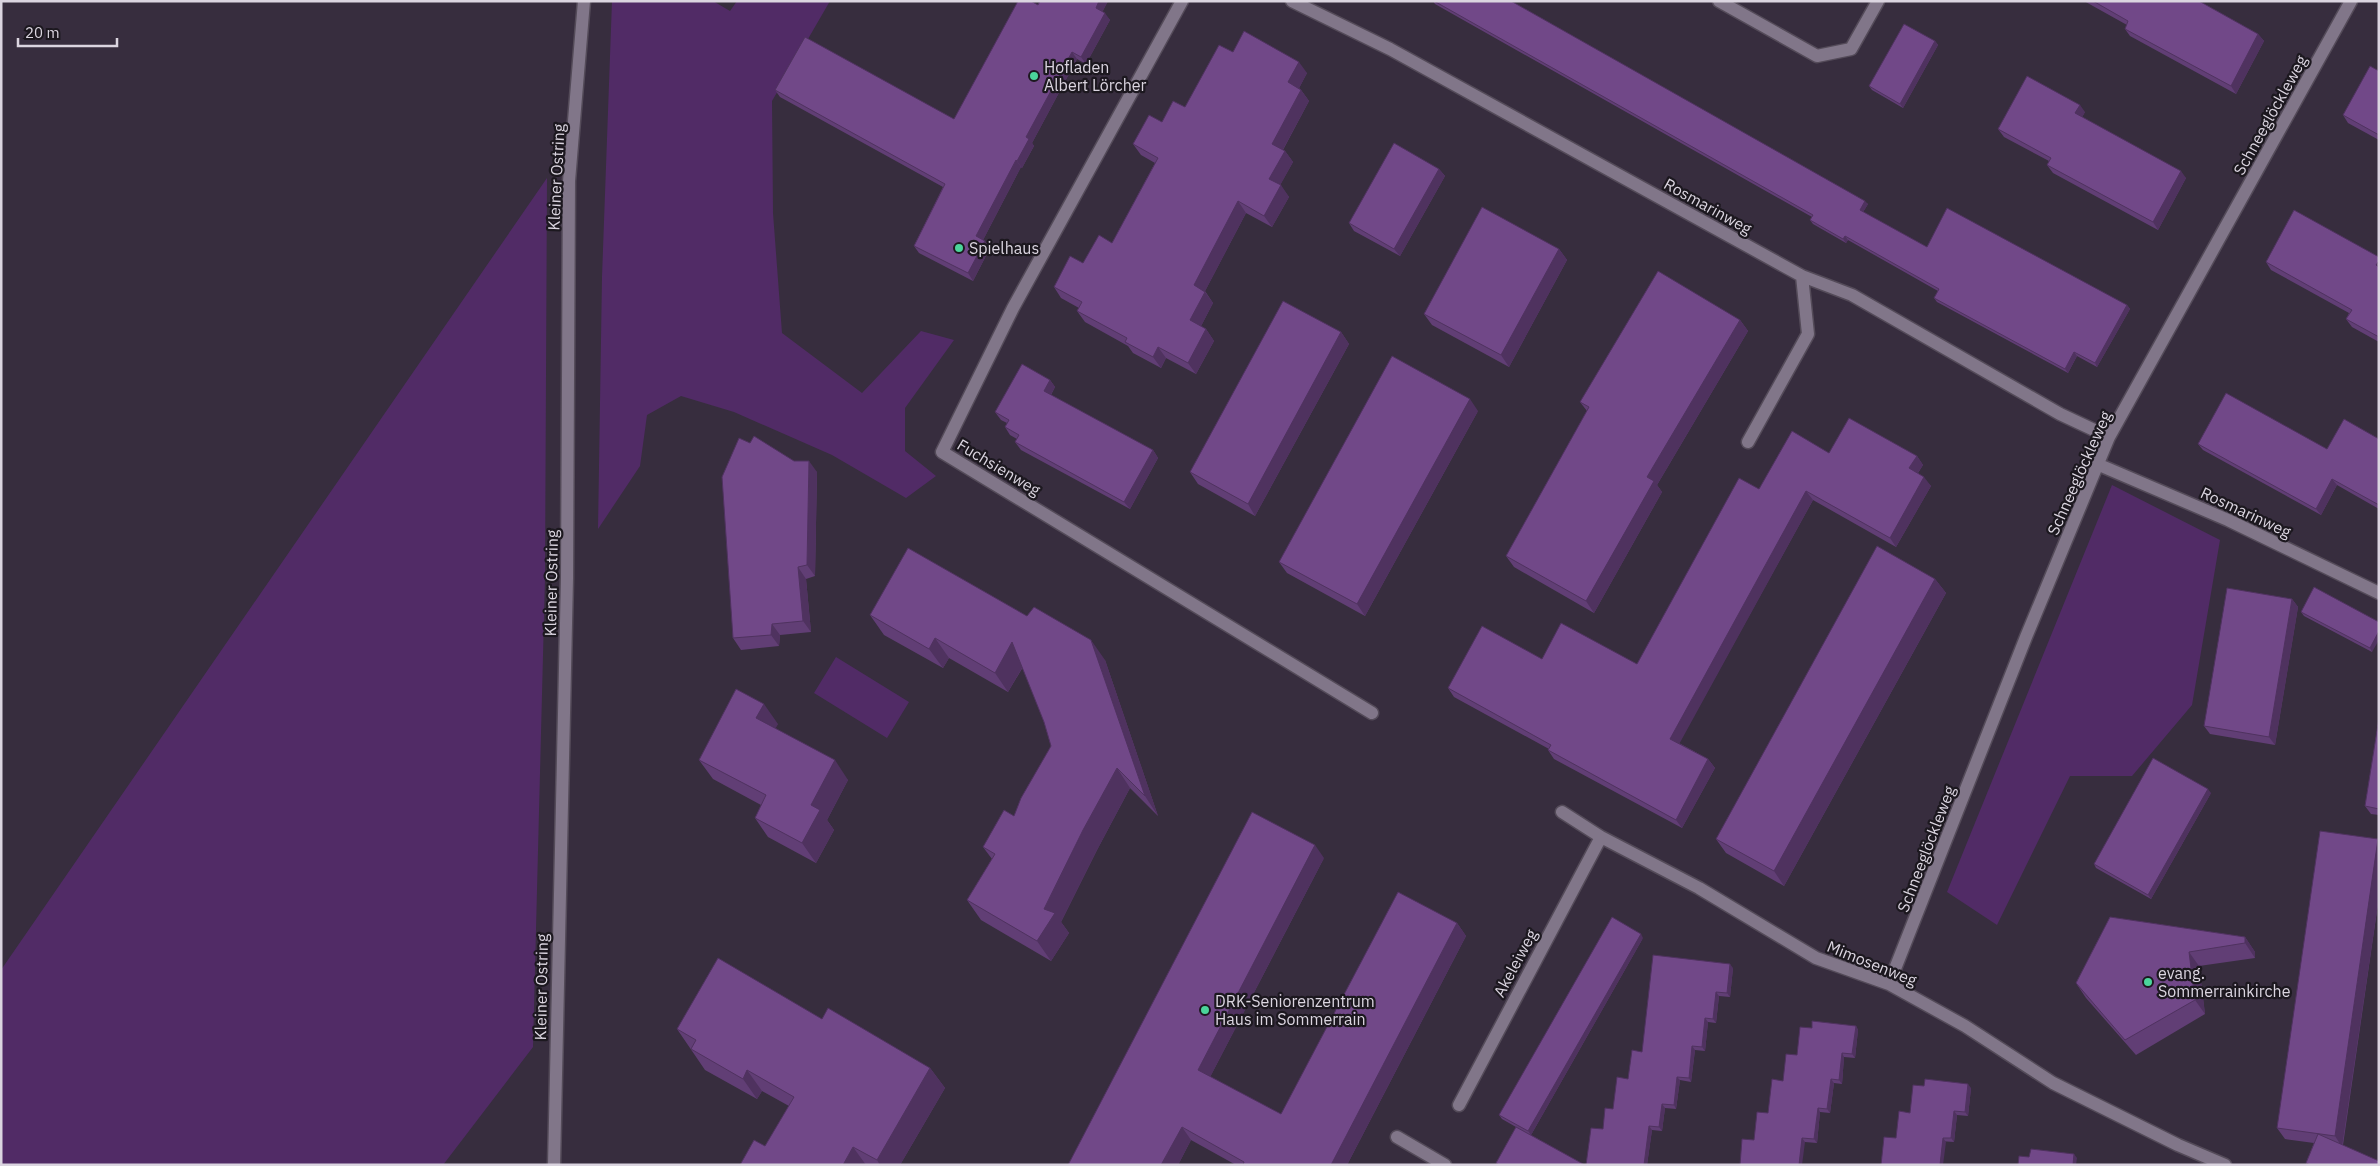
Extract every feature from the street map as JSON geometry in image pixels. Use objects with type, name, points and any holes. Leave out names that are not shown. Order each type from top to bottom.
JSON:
[{"type":"street","name":"Kleiner Ostring","points":[[554,1165],[568,578],[570,181],[584,1]]},
{"type":"street","name":"Fuchsienweg","points":[[1182,1],[1012,308],[942,452],[1372,713]]},
{"type":"street","name":"Rosmarinweg","points":[[1292,1],[1390,49],[1802,276],[1852,295],[2060,414],[2109,437]]},
{"type":"street","points":[[1719,1],[1817,56],[1851,50],[1878,1]]},
{"type":"street","name":"Schneeglöckleweg","points":[[1890,984],[2026,637],[2109,437],[2352,1]]},
{"type":"street","points":[[1748,442],[1808,334],[1802,276]]},
{"type":"street","name":"Rosmarinweg","points":[[2097,464],[2228,520],[2379,593]]},
{"type":"street","name":"Mimosenweg","points":[[1562,812],[1601,837],[1687,882],[1816,958],[1890,984],[1965,1026],[2053,1083],[2178,1145],[2225,1165]]},
{"type":"street","name":"Akeleiweg","points":[[1459,1105],[1601,837]]},
{"type":"street","points":[[1397,1137],[1445,1165]]},
{"type":"shaded area","points":[[612,1],[713,1],[730,11],[737,1],[830,1],[772,101],[773,213],[782,333],[862,393],[921,331],[954,340],[905,408],[905,451],[936,476],[906,498],[832,455],[734,412],[681,396],[647,415],[640,466],[598,529],[602,277]]},
{"type":"shaded area","points":[[547,178],[545,577],[533,1047],[443,1165],[1,1165],[1,970]]},
{"type":"shaded area","points":[[2112,485],[2220,540],[2192,705],[2132,776],[2070,776],[1997,925],[1947,892]]},
{"type":"shaded area","points":[[836,657],[909,702],[887,738],[814,693]]},
{"type":"building","points":[[1018,1],[1031,1],[1038,5],[1040,1],[1099,1],[1096,8],[1105,13],[1081,57],[1072,52],[1026,137],[1029,139],[976,236],[985,241],[968,273],[914,246],[945,184],[775,90],[805,37],[954,119]]},
{"type":"building","points":[[1434,1],[1511,1],[1865,201],[1860,210],[1927,247],[1947,208],[2127,305],[2095,363],[2074,352],[2065,369],[1934,298],[1939,289],[1845,236],[1843,239],[1810,220],[1813,215]]},
{"type":"building","points":[[2093,1],[2199,1],[2258,34],[2231,86],[2125,29],[2128,21]]},
{"type":"building","points":[[1904,24],[1935,41],[1900,104],[1869,86]]},
{"type":"building","points":[[1244,31],[1299,62],[1288,82],[1301,90],[1272,144],[1285,151],[1269,179],[1281,185],[1264,216],[1238,201],[1194,285],[1205,292],[1190,320],[1206,329],[1188,363],[1158,347],[1153,357],[1125,342],[1127,338],[1077,311],[1082,302],[1054,287],[1070,256],[1083,263],[1099,235],[1112,243],[1158,158],[1133,144],[1149,115],[1162,122],[1173,101],[1185,107],[1219,45],[1233,52]]},
{"type":"building","points":[[2370,66],[2379,71],[2379,135],[2343,115]]},
{"type":"building","points":[[2027,76],[2080,105],[2075,113],[2181,171],[2153,222],[2047,165],[2051,158],[1998,129]]},
{"type":"building","points":[[1394,143],[1439,169],[1394,249],[1349,223]]},
{"type":"building","points":[[1482,207],[1559,249],[1501,355],[1424,314]]},
{"type":"building","points":[[2294,210],[2379,257],[2376,265],[2379,267],[2379,337],[2346,319],[2352,310],[2266,262]]},
{"type":"building","points":[[1658,271],[1740,320],[1647,477],[1654,481],[1586,601],[1506,556],[1589,407],[1580,402]]},
{"type":"building","points":[[1283,301],[1341,332],[1248,504],[1190,472]]},
{"type":"building","points":[[1392,356],[1470,399],[1357,604],[1279,562]]},
{"type":"building","points":[[1022,364],[1050,380],[1044,391],[1153,450],[1124,502],[1015,442],[1019,435],[1005,427],[1009,420],[995,412]]},
{"type":"building","points":[[2226,393],[2327,449],[2344,419],[2379,439],[2379,505],[2332,479],[2316,509],[2198,444]]},
{"type":"building","points":[[1849,418],[1917,456],[1909,468],[1924,477],[1890,538],[1806,491],[1670,739],[1708,759],[1676,820],[1548,750],[1551,745],[1448,688],[1482,626],[1542,659],[1561,623],[1637,664],[1739,478],[1759,489],[1792,431],[1829,453]]},
{"type":"building","points":[[754,436],[794,461],[809,461],[807,565],[798,567],[803,621],[772,624],[771,635],[733,638],[722,477],[739,438],[750,443]]},
{"type":"building","points":[[1877,546],[1935,579],[1774,871],[1716,839]]},
{"type":"building","points":[[908,548],[1027,616],[1034,607],[1091,640],[1145,796],[1117,768],[1083,830],[1044,909],[1055,913],[1037,941],[967,900],[995,854],[983,847],[1004,810],[1014,816],[1021,798],[1051,746],[1044,722],[1012,642],[995,673],[935,638],[929,649],[870,615]]},
{"type":"building","points":[[2314,587],[2379,622],[2379,631],[2370,648],[2301,612]]},
{"type":"building","points":[[2227,588],[2292,599],[2269,737],[2204,726]]},
{"type":"building","points":[[736,689],[764,704],[756,718],[835,760],[811,805],[820,810],[802,843],[755,818],[766,795],[699,760]]},
{"type":"building","points":[[2379,718],[2379,809],[2365,806]]},
{"type":"building","points":[[2153,758],[2208,789],[2148,895],[2094,864]]},
{"type":"building","name":"DRK-Seniorenzentrum Haus im Sommerrain","points":[[1252,812],[1315,845],[1198,1070],[1281,1114],[1398,892],[1457,923],[1331,1165],[1243,1165],[1244,1162],[1182,1127],[1161,1165],[1068,1165]]},
{"type":"building","points":[[2320,831],[2378,839],[2335,1136],[2277,1128]]},
{"type":"building","points":[[1612,917],[1641,934],[1528,1131],[1499,1115]]},
{"type":"building","name":"evang. Sommerrainkirche","points":[[2110,917],[2245,937],[2245,943],[2189,952],[2195,1000],[2125,1040],[2076,983]]},
{"type":"building","points":[[1653,955],[1730,964],[1727,993],[1716,992],[1713,1019],[1705,1018],[1702,1047],[1692,1046],[1689,1078],[1677,1077],[1674,1105],[1662,1104],[1659,1127],[1649,1126],[1644,1165],[1586,1165],[1591,1128],[1603,1129],[1605,1108],[1613,1109],[1617,1077],[1628,1079],[1632,1050],[1642,1052]]},
{"type":"building","points":[[718,958],[822,1019],[828,1008],[930,1068],[877,1160],[853,1147],[843,1165],[740,1165],[754,1140],[765,1146],[794,1097],[747,1070],[743,1079],[691,1049],[696,1040],[677,1029]]},
{"type":"building","points":[[1812,1021],[1856,1026],[1852,1054],[1842,1053],[1839,1080],[1831,1079],[1827,1109],[1818,1108],[1814,1139],[1802,1138],[1799,1165],[1740,1165],[1742,1139],[1754,1140],[1757,1112],[1768,1113],[1772,1079],[1783,1081],[1786,1054],[1797,1055],[1800,1027],[1812,1028]]},
{"type":"building","points":[[1925,1079],[1968,1084],[1965,1112],[1954,1111],[1951,1138],[1943,1138],[1940,1165],[1881,1165],[1884,1137],[1896,1138],[1899,1111],[1910,1113],[1913,1085],[1924,1086]]},
{"type":"building","points":[[1516,1127],[1585,1165],[1499,1165],[1496,1163]]},
{"type":"building","points":[[2318,1134],[2379,1161],[2379,1165],[2310,1165],[2306,1163]]},
{"type":"building","points":[[2031,1149],[2074,1154],[2073,1165],[2018,1165],[2019,1156],[2029,1157]]},
{"type":"place","name":"Hofladen Albert Lörcher","points":[[1034,76]]},
{"type":"place","name":"Spielhaus","points":[[959,248]]},
{"type":"place","name":"evang. Sommerrainkirche","points":[[2148,982]]},
{"type":"place","name":"DRK-Seniorenzentrum Haus im Sommerrain","points":[[1205,1010]]}]
